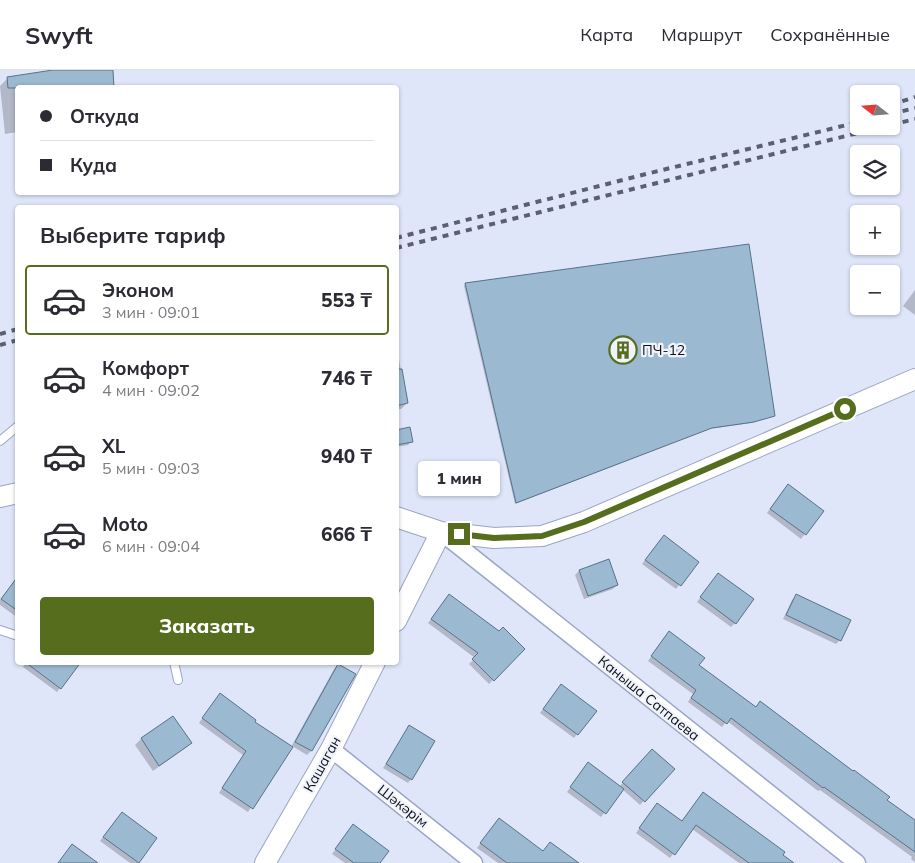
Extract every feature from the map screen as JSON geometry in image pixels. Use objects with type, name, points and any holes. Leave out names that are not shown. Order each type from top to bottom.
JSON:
[{"type":"street","points":[[399,517],[441,532],[494,538],[542,536],[584,522],[915,380]]},
{"type":"street","points":[[0,496],[15,494]]},
{"type":"street","points":[[399,615],[441,532]]},
{"type":"street","name":"Каныша Сатпаева","points":[[441,532],[857,863]]},
{"type":"street","name":"Кашаган","points":[[264,863],[331,749],[373,665]]},
{"type":"street","name":"Шәкәрім","points":[[331,749],[474,863]]},
{"type":"lane","points":[[0,441],[15,428]]},
{"type":"lane","points":[[0,630],[15,635]]},
{"type":"lane","points":[[175,665],[178,680]]},
{"type":"building","points":[[53,70],[113,70],[114,85],[15,85],[15,88],[8,88],[7,77]]},
{"type":"building","name":"ПЧ-12","points":[[749,244],[775,416],[754,422],[712,428],[516,503],[465,283]]},
{"type":"building","points":[[399,369],[402,369],[408,403],[399,405]]},
{"type":"building","points":[[410,427],[413,442],[399,444],[399,429]]},
{"type":"building","points":[[788,484],[824,511],[806,535],[770,509]]},
{"type":"building","points":[[664,535],[699,562],[681,586],[645,560]]},
{"type":"building","points":[[609,559],[618,585],[588,596],[579,570]]},
{"type":"building","points":[[718,573],[754,599],[736,624],[700,597]]},
{"type":"building","points":[[15,580],[15,609],[1,599]]},
{"type":"building","points":[[449,594],[499,631],[503,627],[525,649],[494,681],[472,659],[478,653],[431,619]]},
{"type":"building","points":[[796,594],[851,620],[841,641],[786,615]]},
{"type":"building","points":[[669,631],[705,658],[699,665],[756,707],[760,701],[890,797],[887,800],[915,820],[915,852],[823,788],[731,718],[727,724],[691,698],[696,690],[651,656]]},
{"type":"building","points":[[29,665],[79,665],[61,689]]},
{"type":"building","points":[[337,665],[356,674],[312,751],[295,742]]},
{"type":"building","points":[[561,684],[597,711],[578,735],[543,709]]},
{"type":"building","points":[[220,693],[256,720],[255,722],[293,747],[253,809],[222,788],[246,751],[202,718]]},
{"type":"building","points":[[173,716],[192,743],[159,766],[141,738]]},
{"type":"building","points":[[409,725],[435,741],[412,780],[386,764]]},
{"type":"building","points":[[652,749],[675,769],[645,802],[622,782]]},
{"type":"building","points":[[588,762],[624,789],[606,814],[570,787]]},
{"type":"building","points":[[703,792],[785,852],[783,855],[794,863],[749,863],[696,825],[675,855],[639,828],[657,803],[682,821]]},
{"type":"building","points":[[122,812],[157,838],[139,863],[103,837]]},
{"type":"building","points":[[499,818],[543,851],[550,842],[579,863],[507,863],[480,843]]},
{"type":"building","points":[[353,824],[389,851],[380,863],[354,863],[335,849]]},
{"type":"building","points":[[72,844],[98,863],[58,863]]},
{"type":"railway","points":[[900,102],[915,97]]},
{"type":"railway","points":[[900,112],[915,108]]},
{"type":"railway","points":[[900,123],[915,119]]},
{"type":"railway","points":[[399,237],[850,124]]},
{"type":"railway","points":[[399,247],[850,135]]},
{"type":"railway","points":[[0,334],[15,330]]},
{"type":"railway","points":[[0,345],[15,341]]},
{"type":"place","name":"ПЧ-12","points":[[623,350]]},
{"type":"route","points":[[459,534],[494,538],[542,536],[584,522],[845,409]]}]
